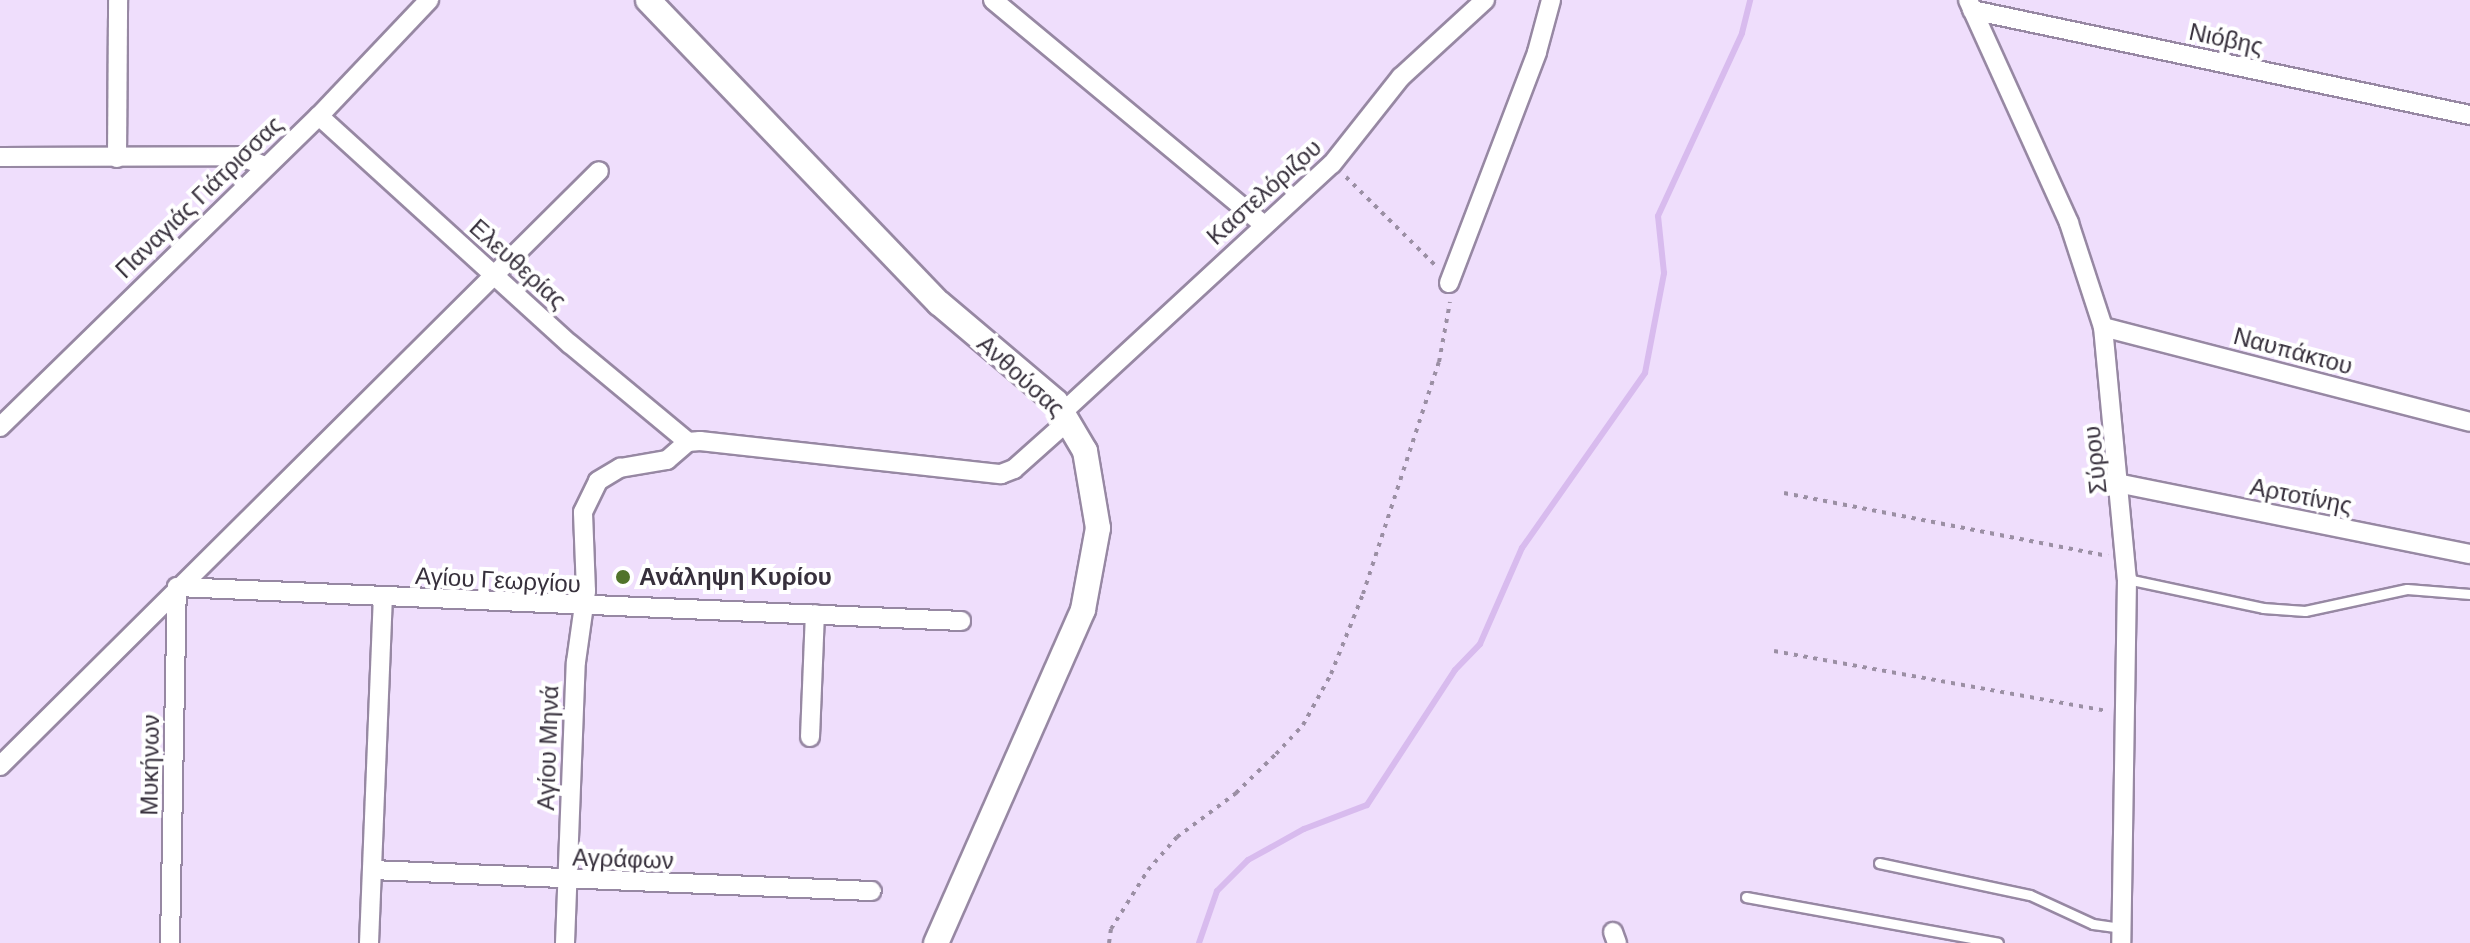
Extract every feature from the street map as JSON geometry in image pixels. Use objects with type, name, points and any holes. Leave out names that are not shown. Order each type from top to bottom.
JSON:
[{"type":"street","points":[[117,158],[118,0]]},
{"type":"street","name":"Παναγιάς Γιάτρισσας","points":[[0,427],[263,165],[319,116],[429,0]]},
{"type":"street","name":"Ανθούσας","points":[[648,0],[933,296],[1066,416],[1085,451],[1097,503],[1091,581],[1047,700],[936,943]]},
{"type":"street","points":[[993,0],[1264,225]]},
{"type":"street","name":"Καστελόριζου","points":[[688,442],[1001,474],[1014,469],[1264,225],[1332,164],[1401,77],[1485,0]]},
{"type":"street","points":[[1449,283],[1537,52],[1551,0]]},
{"type":"street","name":"Νιόβης","points":[[1970,5],[2470,115]]},
{"type":"street","name":"Σύρου","points":[[1970,5],[2069,223],[2103,327],[2122,484],[2127,579],[2121,935]]},
{"type":"street","name":"Ελευθερίας","points":[[319,116],[496,276],[688,442]]},
{"type":"street","points":[[0,157],[239,156],[263,165]]},
{"type":"street","points":[[0,766],[599,171]]},
{"type":"street","name":"Ναυπάκτου","points":[[2103,327],[2470,422]]},
{"type":"street","name":"Αγίου Μηνά","points":[[565,943],[576,662],[585,608],[584,506],[598,481],[620,468],[667,460],[688,442]]},
{"type":"street","name":"Αρτοτίνης","points":[[2122,484],[2470,554]]},
{"type":"street","name":"Αγίου Γεωργίου","points":[[177,587],[585,608],[961,621]]},
{"type":"street","name":"Μυκήνων","points":[[170,943],[177,587]]},
{"type":"street","points":[[369,943],[383,598]]},
{"type":"street","points":[[810,737],[815,614]]},
{"type":"street","name":"Αγράφων","points":[[372,870],[567,881],[872,891]]},
{"type":"lane","points":[[2127,579],[2263,608],[2305,611],[2407,589],[2470,594]]},
{"type":"lane","points":[[1879,863],[2030,895],[2121,935]]},
{"type":"lane","points":[[1746,897],[1998,943]]},
{"type":"path","points":[[1109,943],[1111,929],[1148,870],[1177,837],[1236,793],[1303,725],[1331,674],[1363,594],[1439,362],[1449,283],[1332,164]]},
{"type":"path","points":[[1784,493],[2126,559]]},
{"type":"path","points":[[1774,651],[2125,715]]},
{"type":"waterway","points":[[1199,943],[1217,891],[1248,860],[1304,829],[1367,805],[1455,670],[1480,644],[1522,548],[1645,373],[1664,273],[1658,216],[1742,33],[1750,0]]},
{"type":"place","name":"Ανάληψη Κυρίου","points":[[623,577]]}]
